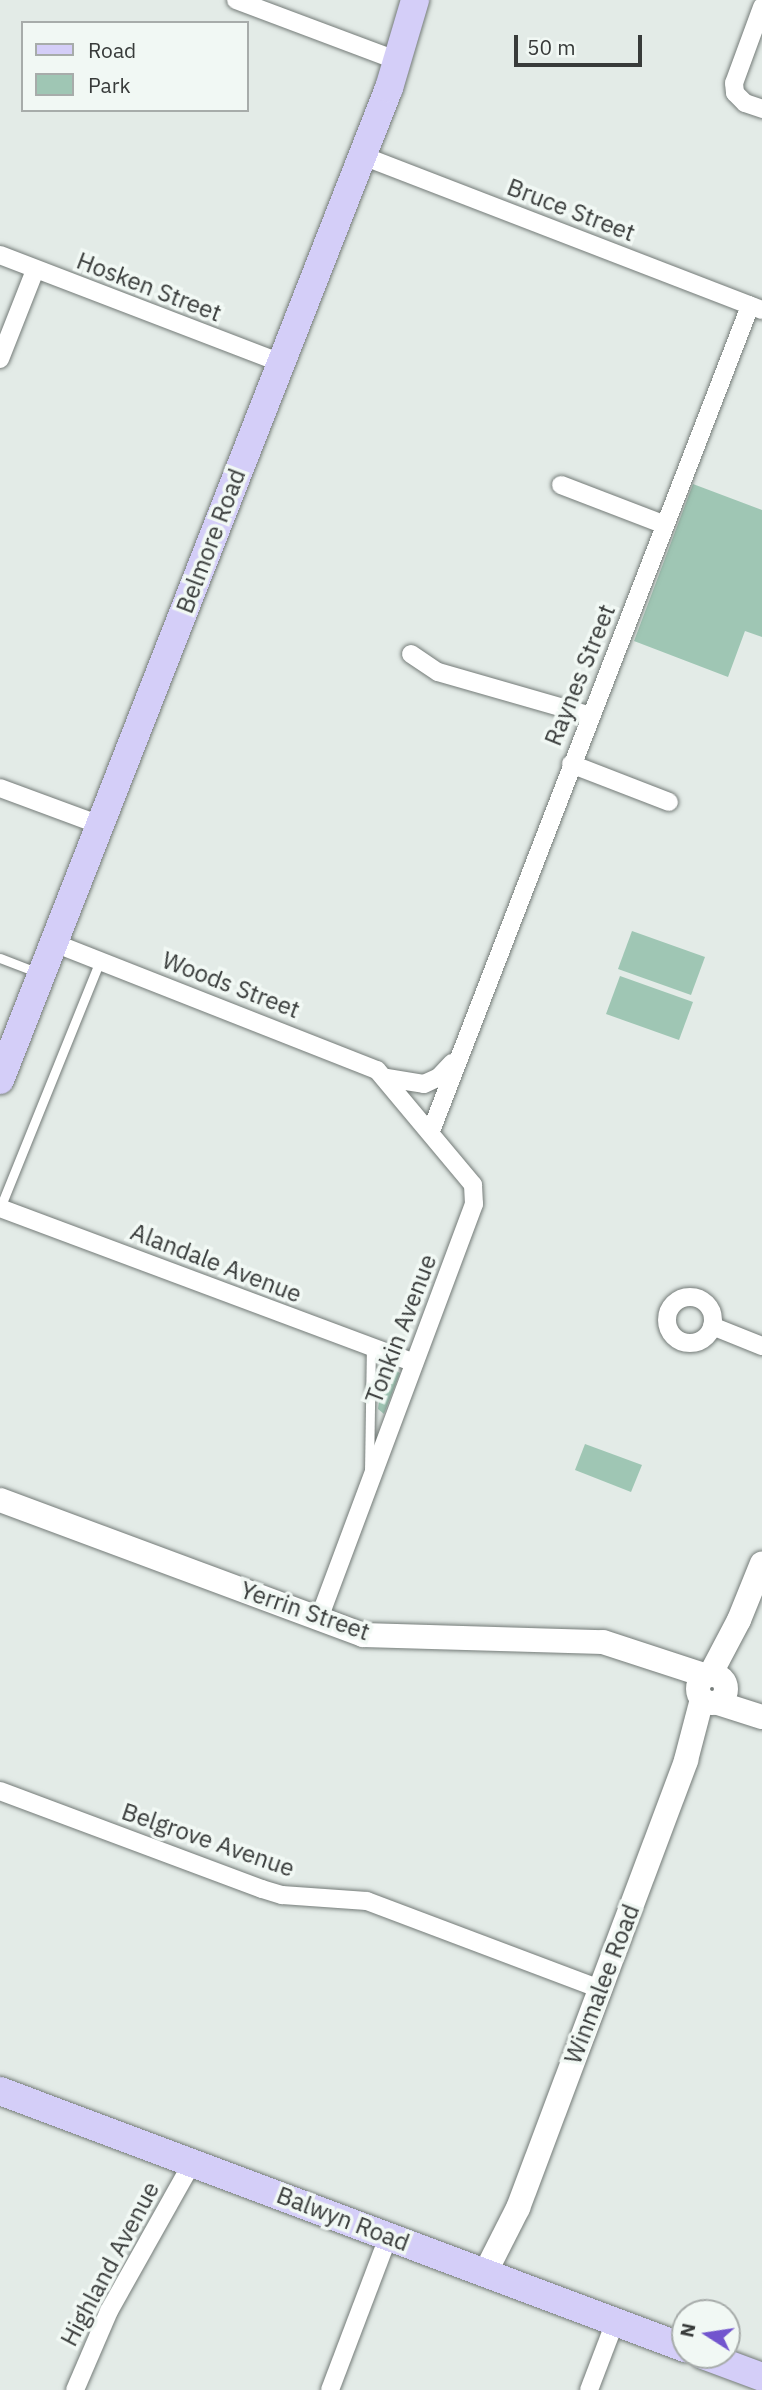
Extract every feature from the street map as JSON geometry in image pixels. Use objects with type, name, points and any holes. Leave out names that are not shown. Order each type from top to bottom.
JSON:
[{"type":"main road","name":"Belmore Road","points":[[0,1080],[363,156],[398,61],[415,0]]},
{"type":"main road","name":"Balwyn Road","points":[[0,2091],[671,2343]]},
{"type":"main road","points":[[741,2369],[762,2377]]},
{"type":"street","points":[[236,0],[398,61]]},
{"type":"street","points":[[762,7],[734,83],[735,93],[744,103],[762,109]]},
{"type":"street","name":"Bruce Street","points":[[363,156],[756,308]]},
{"type":"street","name":"Hosken Street","points":[[0,256],[281,363]]},
{"type":"street","points":[[0,359],[35,270]]},
{"type":"street","name":"Raynes Street","points":[[431,1131],[454,1061],[665,525],[756,308]]},
{"type":"street","points":[[561,485],[665,525]]},
{"type":"street","points":[[411,654],[438,672],[591,716]]},
{"type":"street","points":[[571,764],[669,803]]},
{"type":"street","points":[[0,788],[100,825]]},
{"type":"street","name":"Woods Street","points":[[54,943],[359,1061],[387,1078]]},
{"type":"street","name":"Raynes Street","points":[[387,1078],[424,1084],[439,1077],[454,1061]]},
{"type":"street","name":"Tonkin Avenue","points":[[318,1619],[476,1196],[473,1185],[387,1078]]},
{"type":"street","name":"Alandale Avenue","points":[[0,1208],[414,1363]]},
{"type":"street","points":[[712,1326],[762,1346]]},
{"type":"street","name":"Yerrin Street","points":[[0,1500],[371,1637],[603,1642],[664,1663],[758,1716]]},
{"type":"street","name":"Winmalee Road","points":[[492,2276],[762,1563]]},
{"type":"street","name":"Belgrove Avenue","points":[[0,1791],[262,1889],[368,1901],[600,1989]]},
{"type":"street","name":"Highland Avenue","points":[[75,2390],[109,2311],[192,2163]]},
{"type":"street","points":[[330,2390],[388,2237]]},
{"type":"street","points":[[589,2390],[615,2322]]},
{"type":"lane","points":[[0,958],[42,973]]},
{"type":"lane","points":[[0,1208],[100,960]]},
{"type":"lane","points":[[369,1485],[371,1347]]},
{"type":"green space","points":[[693,484],[762,510],[762,637],[745,631],[728,677],[634,641]]},
{"type":"green space","points":[[632,931],[705,957],[691,995],[618,969]]},
{"type":"green space","points":[[620,976],[693,1002],[679,1040],[606,1014]]},
{"type":"green space","points":[[384,1363],[400,1373],[384,1414],[378,1409]]},
{"type":"green space","points":[[585,1444],[642,1465],[631,1492],[575,1470]]}]
